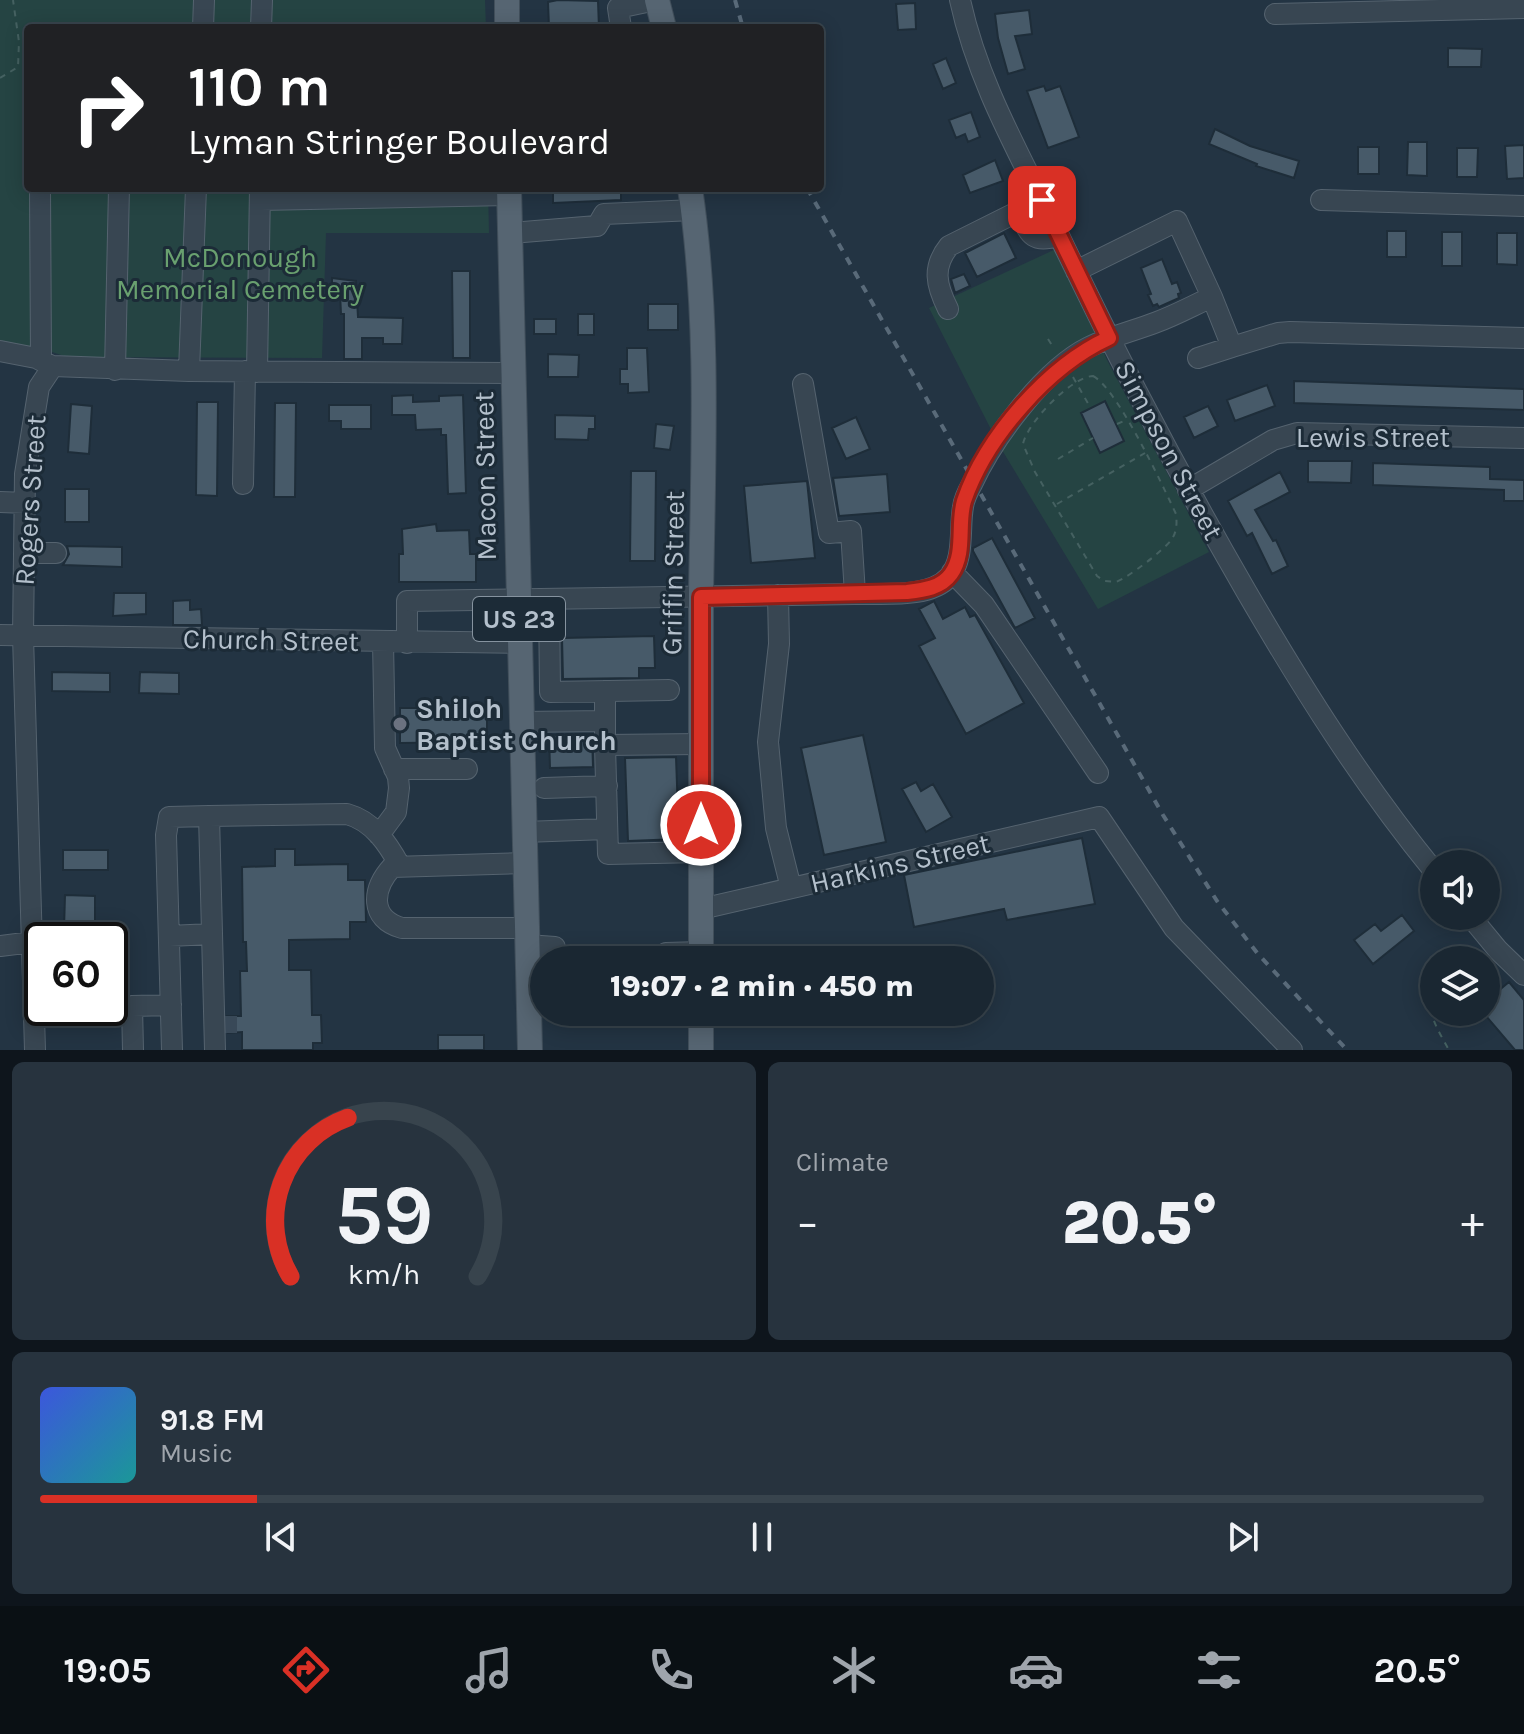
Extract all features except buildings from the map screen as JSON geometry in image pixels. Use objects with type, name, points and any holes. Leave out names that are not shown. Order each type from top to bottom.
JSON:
[{"type":"main road","points":[[507,0],[507,24]]},
{"type":"main road","points":[[656,0],[663,24]]},
{"type":"main road","name":"Macon Street","points":[[509,192],[524,863],[530,953]]},
{"type":"main road","name":"Griffin Street","points":[[692,199],[702,305],[705,400],[701,597],[701,946]]},
{"type":"main road","name":"Macon Street","points":[[530,1050],[532,1026]]},
{"type":"main road","points":[[701,1026],[701,1050]]},
{"type":"street","points":[[203,24],[204,0]]},
{"type":"street","points":[[261,24],[262,0]]},
{"type":"street","points":[[618,12],[656,0]]},
{"type":"street","name":"Simpson Street","points":[[960,0],[967,34],[993,106],[1188,490],[1309,699],[1388,815],[1420,854]]},
{"type":"street","points":[[1275,14],[1524,8]]},
{"type":"street","points":[[40,192],[47,363]]},
{"type":"street","points":[[115,370],[119,192]]},
{"type":"street","points":[[189,371],[196,192]]},
{"type":"street","points":[[243,484],[260,194],[426,192]]},
{"type":"street","points":[[511,233],[597,226],[604,214],[692,199]]},
{"type":"street","points":[[948,309],[936,275],[949,246],[1042,200]]},
{"type":"street","points":[[1321,200],[1524,206]]},
{"type":"street","points":[[1019,211],[1029,234],[1038,239],[1059,236]]},
{"type":"street","points":[[1076,271],[1177,221],[1232,347]]},
{"type":"street","points":[[407,643],[407,601],[855,594],[926,589],[944,581],[952,572],[958,553],[963,504],[993,445],[1039,388],[1085,349],[1156,323],[1212,297]]},
{"type":"street","points":[[1198,358],[1290,332],[1524,338]]},
{"type":"street","points":[[0,351],[47,363],[115,370],[513,373]]},
{"type":"street","name":"Rogers Street","points":[[31,922],[23,636],[26,503],[28,451],[39,387],[47,363]]},
{"type":"street","points":[[803,384],[829,533],[851,531],[855,594]]},
{"type":"street","name":"Lewis Street","points":[[1188,490],[1273,440],[1297,433],[1524,438]]},
{"type":"street","points":[[0,502],[26,503]]},
{"type":"street","points":[[25,553],[56,553]]},
{"type":"street","points":[[952,572],[984,605],[1098,773]]},
{"type":"street","points":[[778,595],[779,644],[768,742],[776,828],[791,888]]},
{"type":"street","points":[[549,599],[550,692]]},
{"type":"street","name":"Church Street","points":[[0,635],[519,643]]},
{"type":"street","points":[[379,835],[396,812],[399,788],[385,748],[383,642]]},
{"type":"street","points":[[521,694],[669,690]]},
{"type":"street","points":[[605,691],[608,854],[701,852]]},
{"type":"street","points":[[521,722],[605,721]]},
{"type":"street","points":[[605,745],[701,744]]},
{"type":"street","points":[[394,769],[467,769]]},
{"type":"street","points":[[544,788],[607,786]]},
{"type":"street","points":[[172,1050],[166,835],[169,817],[347,814],[364,820],[389,845],[400,866]]},
{"type":"street","points":[[209,816],[214,999],[221,1037]]},
{"type":"street","name":"Harkins Street","points":[[701,909],[1099,817],[1174,928],[1292,1050]]},
{"type":"street","points":[[524,832],[607,829]]},
{"type":"street","points":[[524,863],[392,867],[385,874],[377,893],[380,914],[391,925],[418,930],[527,936],[552,946]]},
{"type":"street","points":[[1482,930],[1524,975]]},
{"type":"street","points":[[169,936],[212,934]]},
{"type":"street","points":[[0,946],[24,943]]},
{"type":"street","points":[[214,999],[221,1037]]},
{"type":"street","points":[[133,1050],[132,1006],[171,1005]]},
{"type":"street","name":"Rogers Street","points":[[34,1026],[35,1050]]},
{"type":"path","points":[[0,78],[18,67],[19,42],[13,0]]},
{"type":"path","points":[[1048,339],[1053,347]]},
{"type":"path","points":[[1088,376],[1101,380],[1146,452],[1176,514],[1177,529],[1167,545],[1121,580],[1110,582],[1097,576],[1035,472],[1023,439],[1034,421],[1076,382],[1088,376]]},
{"type":"path","points":[[1076,382],[1090,407]]},
{"type":"path","points":[[1117,424],[1127,419]]},
{"type":"path","points":[[1058,459],[1093,438]]},
{"type":"path","points":[[1055,505],[1146,452]]},
{"type":"path","points":[[1437,1026],[1449,1050]]},
{"type":"green space","name":"McDonough Memorial Cemetery","points":[[0,0],[485,0],[486,24],[24,24],[24,192],[488,192],[489,233],[326,233],[322,358],[67,357],[43,349],[0,344]]},
{"type":"green space","points":[[1058,248],[1107,360],[1209,552],[1098,609],[999,445],[929,308]]},
{"type":"tunnel","points":[[227,1016],[227,1033]]},
{"type":"railway","points":[[735,0],[742,24]]},
{"type":"railway","points":[[809,192],[1163,815],[1217,901],[1258,954],[1347,1050]]},
{"type":"place","name":"Shiloh Baptist Church","points":[[400,724]]},
{"type":"route","points":[[701,825],[701,597],[907,592],[932,588],[944,581],[957,561],[963,504],[993,445],[1039,388],[1085,349],[1109,338],[1042,200]]}]
